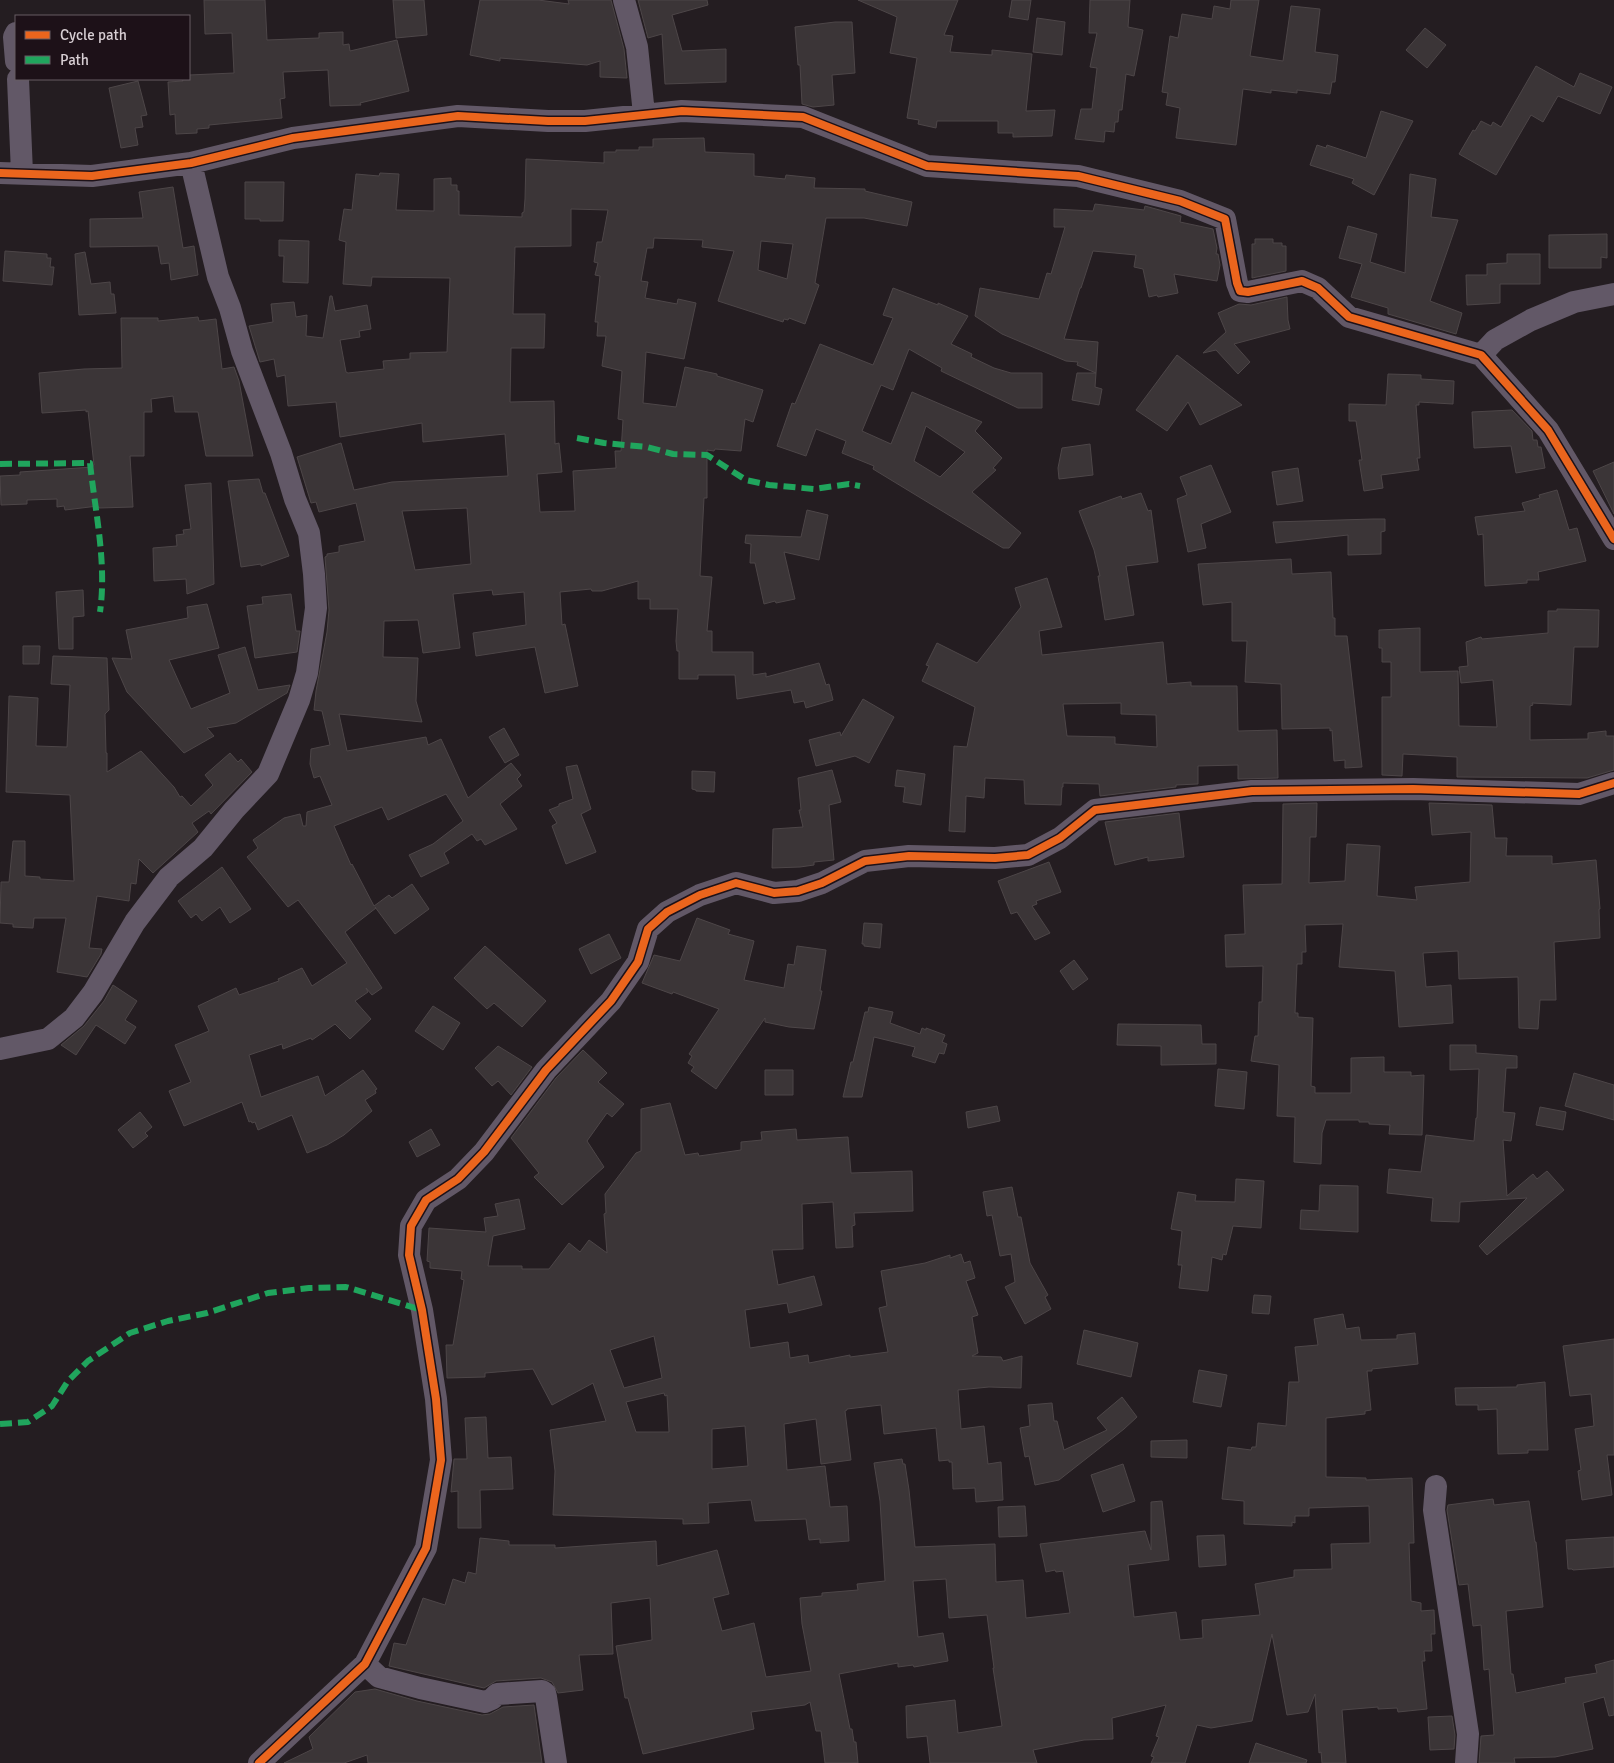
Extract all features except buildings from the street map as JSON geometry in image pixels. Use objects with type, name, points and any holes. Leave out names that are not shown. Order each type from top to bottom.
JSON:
[{"type":"street","points":[[624,0],[637,47],[644,114]]},
{"type":"street","points":[[15,35],[15,49]]},
{"type":"street","points":[[18,80],[11,174],[92,176],[191,163],[293,138],[458,116],[585,121],[682,110],[802,117],[927,166],[1078,176],[1180,201],[1225,219],[1236,283],[1240,291],[1248,292],[1302,281],[1318,288],[1348,317],[1481,355],[1548,430],[1614,539]]},
{"type":"street","points":[[0,1049],[48,1039],[74,1018],[93,993],[135,922],[169,877],[203,848],[234,810],[268,774],[299,700],[307,673],[316,608],[309,533],[242,351],[230,308],[218,277],[191,163]]},
{"type":"street","points":[[1481,355],[1495,340],[1531,320],[1574,302],[1614,294]]},
{"type":"street","points":[[259,1763],[365,1664],[426,1548],[441,1460],[436,1399],[422,1310],[409,1255],[411,1226],[426,1200],[458,1179],[484,1152],[546,1070],[610,1001],[638,962],[648,929],[667,912],[700,895],[736,883],[774,893],[798,891],[822,882],[865,861],[909,856],[995,858],[1028,855],[1060,838],[1095,810],[1252,791],[1412,789],[1579,794],[1614,783]]},
{"type":"street","points":[[1436,1486],[1434,1510],[1468,1734],[1466,1763]]},
{"type":"street","points":[[365,1664],[379,1677],[485,1702],[492,1700],[497,1694],[542,1691],[546,1697],[556,1763]]},
{"type":"marked path","points":[[577,438],[604,443],[647,447],[673,454],[707,455],[746,480],[769,485],[814,489],[849,484],[860,486]]},
{"type":"marked path","points":[[0,464],[90,463],[100,537],[102,575],[100,612]]},
{"type":"marked path","points":[[0,1424],[28,1422],[52,1406],[68,1381],[88,1361],[130,1333],[168,1321],[207,1313],[268,1293],[309,1288],[346,1287],[422,1310]]},
{"type":"cycle path","points":[[0,173],[92,176],[191,163],[293,138],[458,116],[585,121],[682,111],[803,117],[927,166],[1078,176],[1180,201],[1225,219],[1240,291],[1248,292],[1302,281],[1318,288],[1349,317],[1481,355],[1548,430],[1614,539]]},
{"type":"cycle path","points":[[259,1763],[365,1664],[426,1548],[441,1460],[436,1399],[422,1310],[409,1255],[411,1226],[426,1200],[458,1179],[484,1152],[546,1070],[611,1001],[638,962],[648,929],[667,912],[700,895],[736,883],[774,893],[798,891],[822,883],[865,861],[909,856],[995,858],[1028,855],[1060,838],[1095,810],[1252,791],[1413,789],[1579,794],[1614,783]]}]
